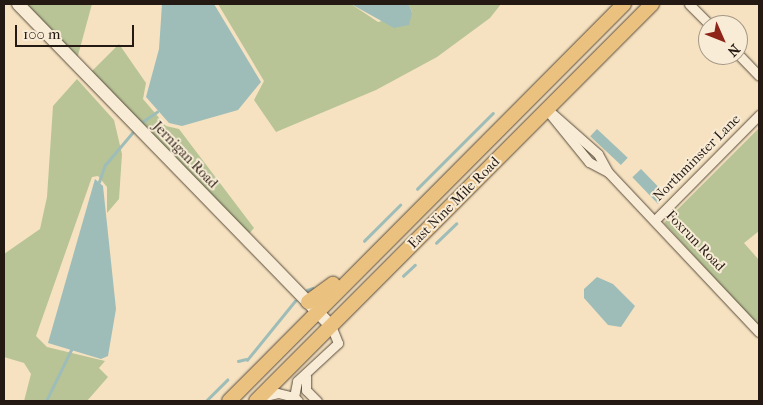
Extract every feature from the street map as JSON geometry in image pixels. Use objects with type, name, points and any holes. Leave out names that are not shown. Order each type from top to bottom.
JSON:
[{"type":"main road","name":"East Nine Mile Road","points":[[229,401],[313,307],[419,211],[624,4]]},
{"type":"main road","points":[[419,211],[519,118],[547,109],[555,81],[629,4]]},
{"type":"main road","name":"East Nine Mile Road","points":[[254,400],[331,326],[652,4]]},
{"type":"main road","points":[[254,400],[311,338],[319,323],[313,307]]},
{"type":"street","name":"Jernigan Road","points":[[18,4],[331,326]]},
{"type":"street","points":[[689,4],[700,15]]},
{"type":"street","points":[[748,64],[759,76]]},
{"type":"street","name":"Foxrun Road","points":[[547,109],[561,132],[589,162],[608,172],[759,332]]},
{"type":"street","name":"Northminster Lane","points":[[655,220],[759,116]]},
{"type":"street","points":[[254,400],[278,393],[296,399],[294,386],[338,343],[331,326]]},
{"type":"street","points":[[306,376],[306,390],[317,401]]},
{"type":"green space","points":[[24,4],[92,4],[77,59]]},
{"type":"green space","points":[[218,4],[351,4],[378,22],[412,13],[409,4],[501,4],[490,18],[437,57],[376,90],[276,132],[254,100],[264,81]]},
{"type":"green space","points":[[119,44],[146,83],[143,99],[166,126],[179,129],[254,228],[247,236],[90,73]]},
{"type":"green space","points":[[77,79],[114,120],[122,154],[119,199],[107,213],[107,187],[98,176],[92,177],[36,336],[47,347],[105,361],[99,368],[108,377],[87,401],[24,401],[31,374],[24,363],[4,357],[4,254],[40,229],[47,197],[53,106]]},
{"type":"green space","points":[[759,128],[759,231],[744,243],[759,260],[759,326],[664,223]]},
{"type":"water","points":[[162,4],[214,4],[261,82],[238,110],[182,126],[169,123],[146,97],[159,49]]},
{"type":"water","points":[[351,4],[409,4],[412,13],[409,25],[394,28]]},
{"type":"water","points":[[597,129],[628,158],[621,165],[590,136]]},
{"type":"water","points":[[641,169],[667,196],[658,204],[632,177]]},
{"type":"water","points":[[95,179],[103,186],[116,309],[108,356],[101,359],[48,343]]},
{"type":"water","points":[[597,277],[613,284],[635,306],[621,327],[608,325],[584,298],[584,289]]},
{"type":"waterway","points":[[142,122],[157,112]]},
{"type":"waterway","points":[[417,189],[493,113]]},
{"type":"waterway","points":[[99,182],[105,165],[132,133]]},
{"type":"waterway","points":[[364,241],[400,205]]},
{"type":"waterway","points":[[436,243],[456,224]]},
{"type":"waterway","points":[[403,276],[415,265]]},
{"type":"waterway","points":[[307,290],[313,288]]},
{"type":"waterway","points":[[247,360],[295,301]]},
{"type":"waterway","points":[[46,401],[71,350]]},
{"type":"waterway","points":[[238,361],[246,359]]},
{"type":"waterway","points":[[206,401],[227,380]]}]
